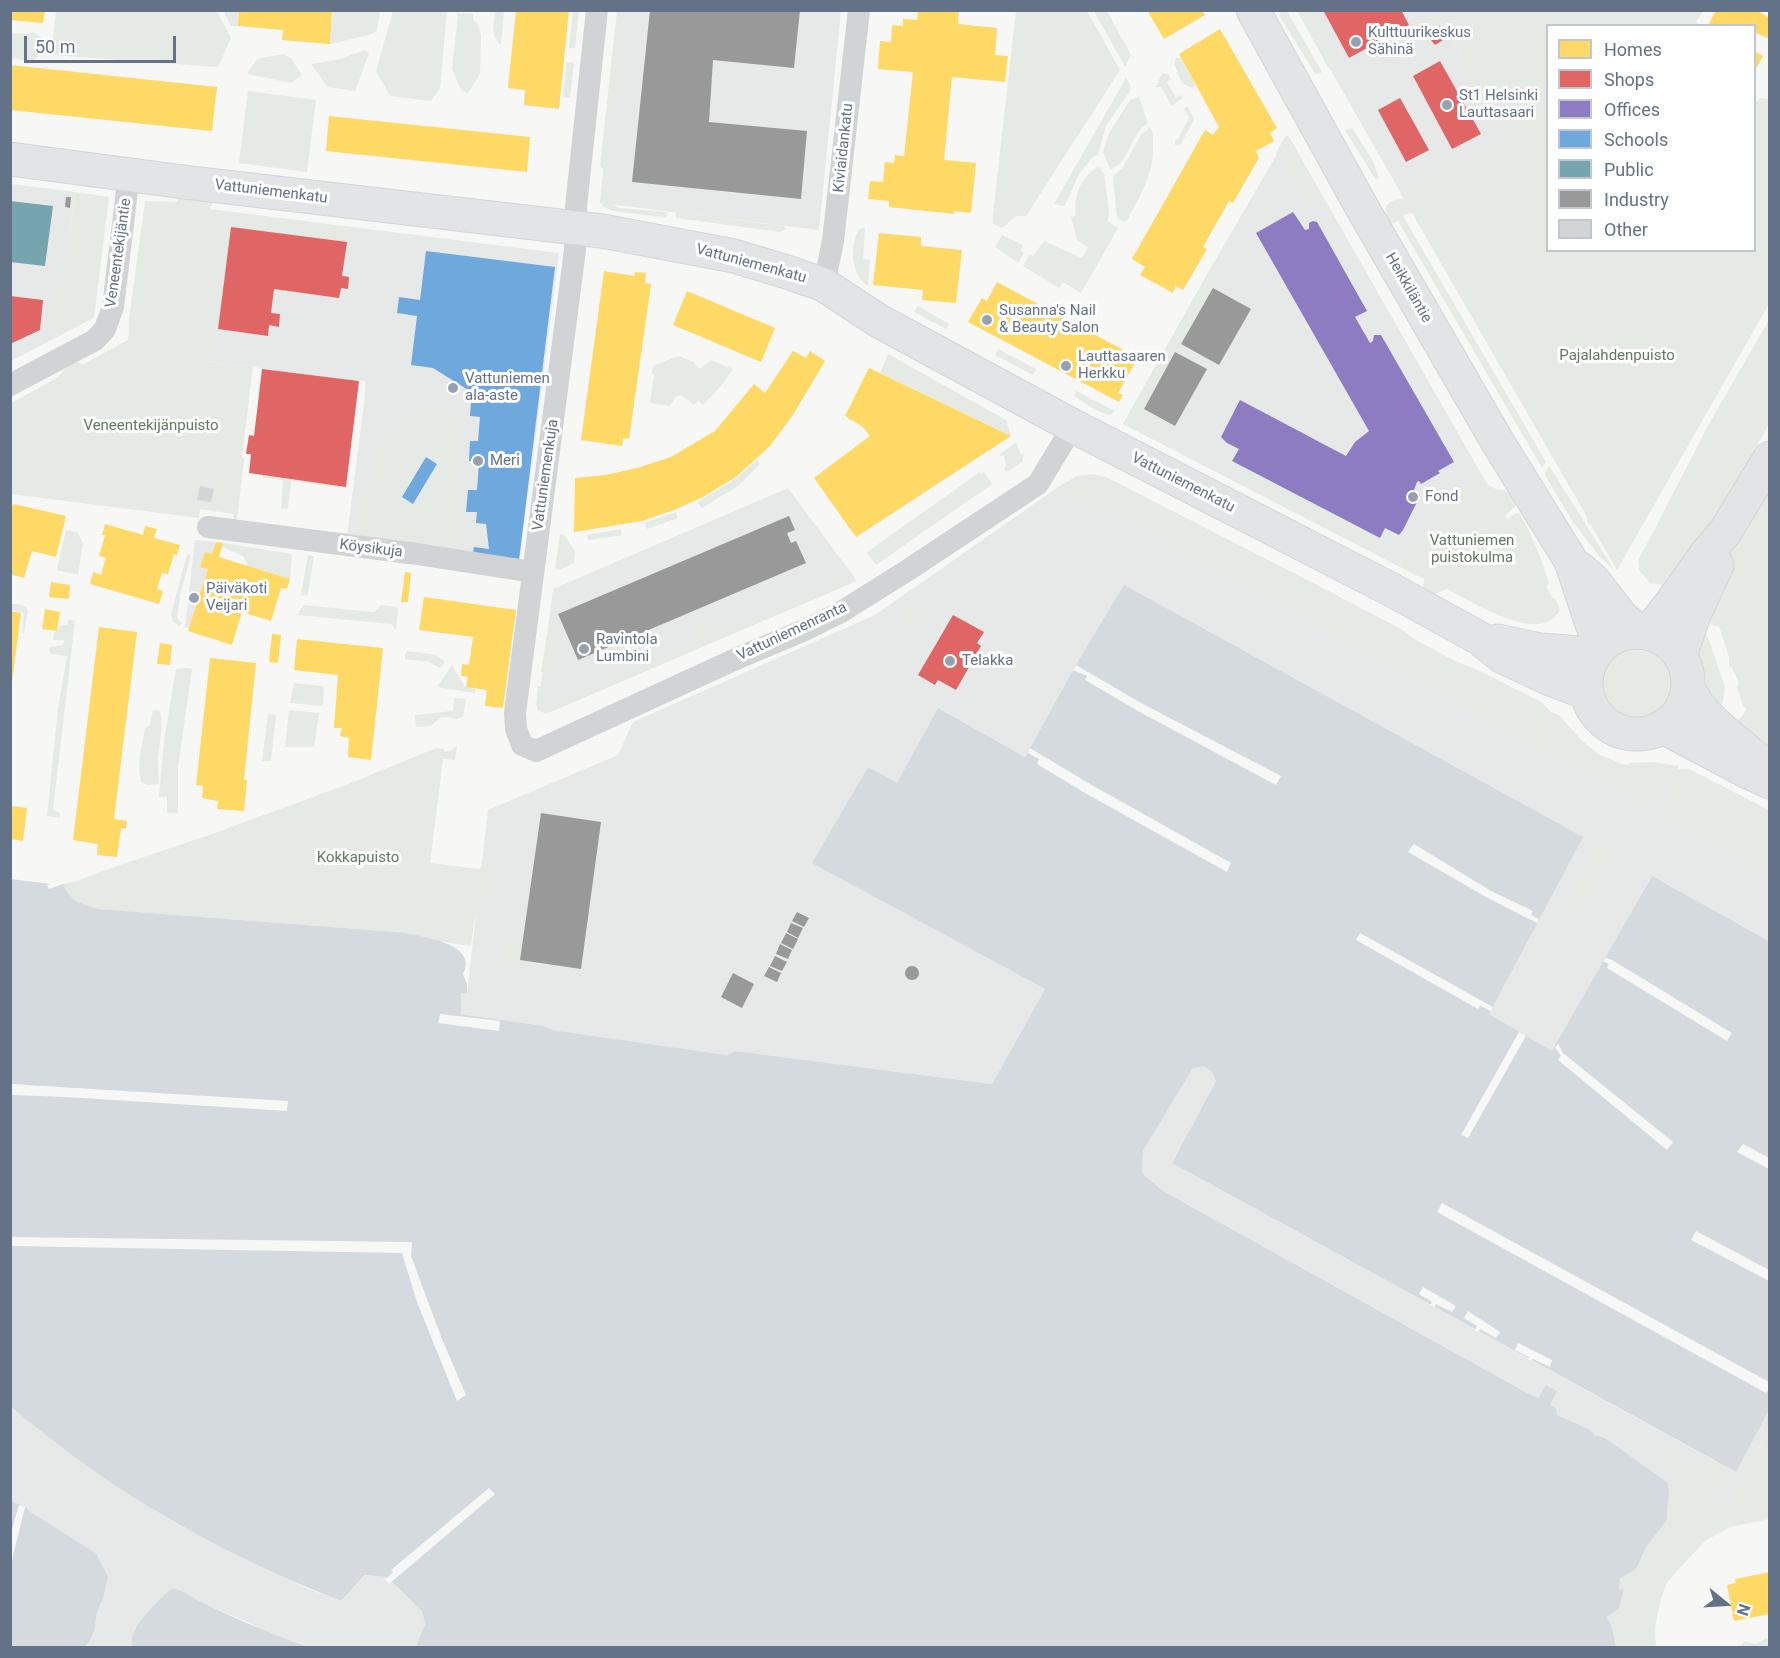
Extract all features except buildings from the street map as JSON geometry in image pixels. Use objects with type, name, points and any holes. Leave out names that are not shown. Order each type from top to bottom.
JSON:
[{"type":"street","name":"Vattuniemenkuja","points":[[536,751],[522,745],[516,729],[516,713],[577,227],[576,207],[597,10]]},
{"type":"street","name":"Kiviaidankatu","points":[[824,285],[833,241],[859,10]]},
{"type":"street","name":"Heikkiläntie","points":[[1253,10],[1369,220],[1497,441],[1571,561],[1598,651]]},
{"type":"street","name":"Vattuniemenkatu","points":[[10,159],[195,183],[577,227],[734,256],[790,273],[824,285],[879,321],[1073,426],[1369,578],[1479,638],[1503,657],[1587,693]]},
{"type":"street","name":"Veneentekijäntie","points":[[10,385],[95,340],[105,329],[113,307],[129,174]]},
{"type":"street","name":"Vattuniemenranta","points":[[536,751],[841,612],[1038,484],[1073,426]]},
{"type":"street","points":[[1643,633],[1672,602],[1725,532],[1770,458]]},
{"type":"street","name":"Köysikuja","points":[[208,527],[417,554],[533,572]]},
{"type":"street","points":[[1680,655],[1694,615],[1720,559],[1725,532]]},
{"type":"street","name":"Heikkiläntie","points":[[1571,561],[1593,580],[1621,616],[1643,633]]},
{"type":"street","points":[[1630,632],[1643,633],[1666,641],[1680,655],[1687,671],[1688,689],[1678,714],[1663,727],[1640,734],[1624,732],[1603,720],[1593,708],[1587,693],[1587,684],[1588,669],[1598,651],[1614,638],[1630,632]]},
{"type":"street","name":"Vattuniemenkatu","points":[[1479,638],[1510,642],[1540,650],[1598,651]]},
{"type":"street","points":[[1688,689],[1699,706],[1716,724],[1756,757],[1770,772]]},
{"type":"street","points":[[1663,727],[1770,782]]},
{"type":"shaded area","points":[[619,11],[841,11],[819,230],[600,203]]},
{"type":"shaded area","points":[[1297,11],[1436,11],[1508,137],[1403,197]]},
{"type":"shaded area","points":[[1288,135],[1479,470],[1398,566],[1123,424]]},
{"type":"shaded area","points":[[11,184],[75,192],[57,337],[11,361]]},
{"type":"shaded area","points":[[225,211],[559,253],[520,558],[347,536],[365,381],[253,366],[224,365],[207,360]]},
{"type":"shaded area","points":[[1094,474],[1108,478],[1401,629],[1416,640],[1455,661],[1541,702],[1590,750],[1615,764],[1659,765],[1769,822],[1769,941],[1652,876],[1553,1052],[1489,1014],[1582,837],[1073,670],[1025,757],[938,708],[897,784],[868,767],[813,863],[1045,989],[992,1084],[735,1051],[727,1055],[552,1030],[544,1026],[461,1014],[461,993],[467,993],[488,810],[618,755],[633,722],[875,615],[1061,485],[1077,476]]},
{"type":"shaded area","points":[[788,488],[857,581],[545,714],[539,700],[553,589]]},
{"type":"shaded area","name":"Päiväkoti Veijari","points":[[195,540],[216,542],[190,628],[185,627]]},
{"type":"shaded area","points":[[1124,585],[1583,837],[1489,1014],[1552,1051],[1652,876],[1769,941],[1769,1410],[1736,1472],[1172,1163],[1216,1081],[1212,1072],[1204,1066],[1193,1068],[1143,1151],[1142,1173],[1163,1191],[1529,1394],[1538,1398],[1546,1385],[1557,1391],[1550,1405],[1556,1409],[1557,1415],[1605,1438],[1667,1482],[1669,1491],[1667,1520],[1646,1547],[1635,1570],[1620,1578],[1619,1589],[1624,1590],[1619,1609],[1607,1617],[1612,1627],[1616,1647],[416,1647],[425,1624],[422,1611],[387,1577],[365,1575],[341,1601],[283,1577],[226,1550],[144,1504],[90,1468],[11,1407],[11,879],[51,884],[47,885],[49,889],[63,884],[77,901],[98,909],[396,932],[430,938],[454,947],[462,954],[466,963],[463,974],[467,984],[467,993],[461,993],[461,1014],[544,1026],[552,1030],[727,1055],[735,1051],[992,1084],[1045,989],[812,863],[868,767],[897,783],[938,708],[1025,757]]},
{"type":"shaded area","points":[[1204,1065],[1212,1072],[1216,1081],[1172,1163],[1735,1472],[1769,1410],[1769,1429],[1738,1489],[1724,1505],[1667,1482],[1605,1438],[1557,1415],[1550,1405],[1557,1391],[1546,1385],[1538,1398],[1529,1394],[1163,1191],[1142,1173],[1143,1151],[1193,1068]]},
{"type":"shaded area","points":[[11,1407],[116,1486],[174,1522],[306,1588],[341,1601],[366,1575],[387,1577],[422,1611],[425,1624],[416,1647],[308,1647],[262,1631],[178,1589],[132,1637],[132,1647],[86,1647],[94,1632],[108,1576],[96,1553],[11,1503]]},
{"type":"shaded area","points":[[11,1501],[25,1507],[96,1553],[108,1576],[94,1632],[86,1647],[11,1648]]},
{"type":"shaded area","points":[[172,1589],[256,1627],[308,1647],[132,1647],[132,1638],[138,1625]]},
{"type":"green space","points":[[56,11],[217,11],[231,38],[218,67],[51,55]]},
{"type":"green space","points":[[225,11],[239,11],[238,26],[231,26]]},
{"type":"green space","points":[[332,11],[380,11],[377,31],[330,44]]},
{"type":"green space","points":[[393,11],[447,11],[440,88],[431,101],[390,96],[376,71]]},
{"type":"green space","points":[[495,11],[504,11],[501,45],[494,33]]},
{"type":"green space","points":[[573,11],[579,11],[575,48],[569,48]]},
{"type":"green space","points":[[617,11],[620,11],[606,163],[603,169],[600,166]]},
{"type":"green space","points":[[1016,11],[1087,11],[1120,70],[1026,216],[1016,216],[1002,228],[992,223]]},
{"type":"green space","points":[[1094,11],[1107,11],[1131,55],[1125,67]]},
{"type":"green space","points":[[1282,11],[1287,11],[1322,72],[1316,75],[1279,15]]},
{"type":"green space","points":[[1298,11],[1312,11],[1340,62],[1328,68]]},
{"type":"green space","name":"Pajalahdenpuisto","points":[[1436,11],[1703,11],[1696,22],[1699,24],[1546,24],[1546,252],[1756,252],[1756,102],[1760,98],[1769,99],[1769,304],[1617,570],[1591,525],[1587,522],[1587,517],[1412,213],[1403,216],[1546,462],[1542,468],[1398,221],[1391,224],[1386,214],[1386,207],[1391,201],[1402,199],[1424,178],[1436,176],[1438,170],[1443,169],[1452,158],[1460,161],[1467,160],[1469,159],[1467,155],[1476,149],[1482,152],[1506,136],[1493,111],[1474,107],[1470,91],[1473,76],[1463,74],[1460,69],[1463,58],[1444,25],[1437,28],[1432,15]]},
{"type":"green space","points":[[458,13],[473,14],[481,35],[480,74],[468,93],[461,90],[452,69]]},
{"type":"green space","points":[[33,32],[45,40],[43,52],[33,61],[11,58],[11,33]]},
{"type":"green space","points":[[365,50],[369,53],[355,91],[328,87],[311,64],[337,60]]},
{"type":"green space","points":[[283,54],[291,58],[302,75],[291,83],[247,74],[257,59]]},
{"type":"green space","points":[[1176,58],[1181,58],[1196,85],[1192,88],[1182,83],[1174,64]]},
{"type":"green space","points":[[567,62],[574,63],[570,98],[563,97]]},
{"type":"green space","points":[[1162,73],[1168,74],[1171,79],[1167,82],[1176,98],[1181,95],[1183,98],[1172,106],[1161,87],[1156,87]]},
{"type":"green space","points":[[1126,78],[1131,86],[1130,91],[1106,126],[1098,155],[1093,157],[1079,174],[1065,205],[1054,204]]},
{"type":"green space","points":[[248,91],[316,100],[307,172],[239,163]]},
{"type":"green space","points":[[1139,97],[1148,123],[1137,134],[1126,156],[1116,167],[1110,169],[1103,152],[1109,133],[1130,100]]},
{"type":"green space","points":[[1186,107],[1194,119],[1181,144],[1175,145],[1175,140],[1178,139],[1189,118],[1184,108]]},
{"type":"green space","points":[[1150,127],[1153,138],[1153,156],[1149,175],[1125,222],[1117,218],[1113,177],[1123,167],[1141,135]]},
{"type":"green space","points":[[1352,128],[1373,161],[1379,178],[1376,180],[1345,130]]},
{"type":"green space","points":[[1286,135],[1322,197],[1306,205],[1276,153]]},
{"type":"green space","points":[[1098,167],[1104,173],[1109,211],[1108,222],[1118,228],[1081,293],[1063,282],[1059,288],[1023,266],[1029,255],[1033,256],[1044,241],[1082,258],[1088,247],[1077,240],[1071,217],[1076,215],[1077,193],[1083,181]]},
{"type":"green space","points":[[75,192],[109,197],[94,318],[57,337],[61,287],[63,287]]},
{"type":"green space","name":"Veneentekijänpuisto","points":[[182,194],[215,198],[210,209],[225,211],[224,223],[231,221],[209,361],[224,365],[253,366],[237,521],[233,520],[234,514],[200,509],[199,518],[11,494],[11,403],[57,378],[72,361],[84,364],[128,340],[145,201],[177,202]]},
{"type":"green space","points":[[603,195],[609,195],[614,205],[619,208],[667,212],[666,218],[614,211],[603,207]]},
{"type":"green space","points":[[675,212],[783,226],[786,229],[780,232],[676,218]]},
{"type":"green space","points":[[247,214],[347,227],[345,242],[245,229]]},
{"type":"green space","points":[[859,229],[865,229],[863,259],[870,260],[868,286],[858,275],[853,259],[856,236]]},
{"type":"green space","points":[[1002,235],[1023,245],[1021,250],[1024,253],[1018,263],[995,247]]},
{"type":"green space","points":[[1213,264],[1224,270],[1181,343],[1188,348],[1184,356],[1175,352],[1144,409],[1170,423],[1160,442],[1123,424]]},
{"type":"green space","points":[[918,306],[949,324],[946,329],[914,312]]},
{"type":"green space","points":[[1769,320],[1769,424],[1697,553],[1667,586],[1650,583],[1639,570],[1638,561],[1710,422]]},
{"type":"green space","points":[[998,349],[1036,369],[1033,375],[995,355]]},
{"type":"green space","points":[[888,354],[1006,420],[1011,436],[880,373]]},
{"type":"green space","points":[[678,356],[694,362],[699,369],[711,360],[733,369],[703,405],[698,401],[694,405],[681,395],[676,396],[670,406],[650,403],[653,366]]},
{"type":"green space","points":[[1076,391],[1115,411],[1111,415],[1097,410],[1074,396]]},
{"type":"green space","points":[[426,408],[445,413],[460,424],[458,531],[455,551],[355,537],[372,472],[383,442],[416,411]]},
{"type":"green space","points":[[1016,442],[1021,455],[1024,453],[1022,462],[1007,472],[1004,470],[1006,465],[1004,456],[999,455]]},
{"type":"green space","points":[[757,460],[760,464],[738,486],[702,508],[697,502],[731,482]]},
{"type":"green space","points":[[1769,461],[1769,758],[1732,721],[1741,718],[1747,708],[1743,706],[1737,687],[1739,683],[1729,666],[1729,657],[1719,626],[1714,626],[1704,620],[1701,588]]},
{"type":"green space","points":[[1550,467],[1612,568],[1600,557],[1573,522],[1545,475],[1547,468]]},
{"type":"green space","points":[[1249,470],[1376,537],[1366,549],[1236,481],[1241,473]]},
{"type":"green space","name":"Vattuniemen puistokulma","points":[[1479,470],[1488,485],[1509,493],[1516,505],[1505,516],[1508,519],[1515,513],[1519,513],[1529,530],[1549,584],[1546,587],[1560,610],[1551,620],[1538,624],[1522,623],[1489,611],[1447,589],[1433,595],[1423,588],[1424,579],[1398,566]]},
{"type":"green space","points":[[980,472],[981,474],[984,472],[992,484],[876,565],[867,552]]},
{"type":"green space","points":[[263,475],[341,486],[340,488],[291,481],[288,509],[281,509],[283,480],[263,478]]},
{"type":"green space","points":[[1094,477],[1123,486],[1399,631],[1419,646],[1545,707],[1546,753],[1176,548],[1171,549],[1170,545],[1164,541],[1159,541],[1116,516],[1063,497],[1065,490]]},
{"type":"green space","points":[[676,512],[678,518],[647,529],[645,523]]},
{"type":"green space","points":[[621,529],[622,535],[588,540],[587,535]]},
{"type":"green space","points":[[66,530],[77,532],[83,543],[78,575],[57,570]]},
{"type":"green space","points":[[560,534],[564,535],[575,551],[574,563],[559,570],[555,569]]},
{"type":"green space","points":[[223,543],[292,554],[290,579],[248,566],[243,556],[222,547]]},
{"type":"green space","points":[[187,554],[191,555],[180,596],[177,618],[182,623],[180,626],[173,622],[171,615]]},
{"type":"green space","points":[[308,555],[314,556],[308,594],[302,596],[301,594]]},
{"type":"green space","points":[[833,572],[839,584],[838,589],[704,644],[697,628],[713,621],[719,634],[833,585],[828,574]]},
{"type":"green space","points":[[11,604],[22,605],[28,610],[24,633],[22,633],[24,613],[11,610]]},
{"type":"green space","points":[[303,605],[374,612],[381,605],[396,607],[398,609],[396,630],[391,624],[298,615]]},
{"type":"green space","points":[[907,605],[923,605],[928,617],[925,623],[915,626],[900,616]]},
{"type":"green space","points":[[69,619],[75,621],[53,810],[60,813],[60,818],[47,816],[58,708],[67,656],[50,654],[49,647],[63,645],[64,640],[53,640],[54,633],[61,625],[67,625]]},
{"type":"green space","points":[[549,622],[552,622],[549,650],[545,652],[551,669],[543,673],[541,671]]},
{"type":"green space","points":[[1705,632],[1725,687],[1723,701],[1717,713],[1704,694],[1696,651]]},
{"type":"green space","points":[[690,646],[693,651],[553,711],[545,713],[538,711],[536,703],[538,686],[541,687],[545,706],[551,707]]},
{"type":"green space","points":[[1631,646],[1645,646],[1659,652],[1669,662],[1675,676],[1673,697],[1659,714],[1645,720],[1631,720],[1617,714],[1607,704],[1601,690],[1601,676],[1607,662],[1617,652]]},
{"type":"green space","points":[[407,651],[436,655],[445,662],[440,668],[429,662],[405,659]]},
{"type":"green space","points":[[452,665],[465,687],[475,689],[475,693],[437,687]]},
{"type":"green space","points":[[176,669],[192,669],[178,767],[178,813],[167,813],[167,797],[159,797],[164,741]]},
{"type":"green space","points":[[294,683],[322,686],[324,688],[323,706],[290,703]]},
{"type":"green space","points":[[454,698],[466,699],[463,717],[455,719],[441,717],[431,726],[416,727],[415,715],[453,711]]},
{"type":"green space","points":[[153,710],[160,711],[162,724],[158,758],[159,784],[148,785],[142,783],[140,763],[145,728],[150,725]]},
{"type":"green space","points":[[289,710],[319,713],[314,747],[285,747]]},
{"type":"green space","points":[[1552,712],[1560,716],[1582,741],[1600,755],[1625,765],[1648,796],[1652,811],[1554,758]]},
{"type":"green space","points":[[268,714],[276,715],[271,761],[262,761]]},
{"type":"green space","name":"Kokkapuisto","points":[[457,746],[455,760],[443,759],[430,863],[479,869],[483,865],[489,871],[474,922],[471,946],[396,932],[98,909],[77,901],[63,884],[212,834],[351,783],[436,748],[444,749],[444,752],[451,751]]},
{"type":"green space","points":[[1653,762],[1678,766],[1678,769],[1689,769],[1769,810],[1769,878],[1659,816],[1673,791],[1670,785],[1657,807],[1656,801],[1629,763]]},
{"type":"green space","points":[[1603,842],[1607,843],[1610,851],[1607,864],[1600,866],[1579,907],[1573,907],[1574,891],[1585,880],[1594,855],[1599,852],[1599,846]]},
{"type":"green space","points":[[516,943],[533,956],[513,970],[504,969],[499,966],[506,947]]},
{"type":"green space","points":[[1769,1429],[1769,1519],[1730,1527],[1705,1541],[1667,1582],[1655,1628],[1656,1647],[1616,1647],[1612,1627],[1607,1617],[1619,1609],[1624,1591],[1619,1589],[1620,1578],[1634,1570],[1645,1547],[1667,1520],[1669,1491],[1667,1482],[1675,1485],[1678,1475],[1660,1466],[1663,1455],[1671,1448],[1694,1464],[1721,1460],[1726,1462],[1723,1483],[1708,1498],[1724,1505],[1738,1489]]},
{"type":"green space","points":[[1766,1638],[1769,1640],[1769,1647],[1740,1647],[1744,1641],[1756,1644]]},
{"type":"pier","points":[[1076,665],[1141,703],[1281,776],[1276,785],[1085,680],[1087,676],[1073,670]]},
{"type":"pier","points":[[1030,748],[1231,863],[1227,872],[1037,764],[1039,759],[1028,753]]},
{"type":"pier","points":[[1414,844],[1491,891],[1533,911],[1531,915],[1539,919],[1537,923],[1486,897],[1408,852]]},
{"type":"pier","points":[[1360,933],[1493,1007],[1491,1011],[1480,1006],[1478,1009],[1356,940]]},
{"type":"pier","points":[[1606,958],[1732,1033],[1727,1041],[1607,968],[1609,964],[1603,961]]},
{"type":"pier","points":[[440,1014],[500,1021],[499,1031],[438,1023]]},
{"type":"pier","points":[[1519,1032],[1526,1036],[1468,1138],[1461,1135]]},
{"type":"pier","points":[[1558,1044],[1563,1053],[1673,1142],[1667,1150],[1558,1060],[1561,1056],[1555,1047]]},
{"type":"pier","points":[[11,1084],[288,1101],[287,1111],[11,1095]]},
{"type":"pier","points":[[1743,1144],[1769,1158],[1769,1169],[1737,1152]]},
{"type":"pier","points":[[1442,1203],[1769,1382],[1769,1392],[1766,1393],[1437,1212]]},
{"type":"pier","points":[[1696,1231],[1769,1270],[1769,1281],[1691,1240]]},
{"type":"pier","points":[[11,1237],[412,1242],[411,1256],[466,1395],[457,1401],[417,1302],[402,1253],[11,1246]]},
{"type":"pier","points":[[1423,1287],[1456,1306],[1452,1312],[1436,1304],[1434,1307],[1430,1305],[1432,1302],[1419,1294]]},
{"type":"pier","points":[[1468,1311],[1500,1332],[1496,1338],[1480,1329],[1478,1332],[1475,1330],[1477,1326],[1464,1318]]},
{"type":"pier","points":[[1518,1343],[1552,1360],[1550,1367],[1533,1359],[1531,1361],[1529,1357],[1515,1350]]},
{"type":"pier","points":[[489,1488],[495,1494],[389,1584],[385,1580],[393,1572],[391,1570]]},
{"type":"pier","points":[[19,1505],[25,1507],[11,1564],[11,1532]]},
{"type":"place","name":"Kulttuurikeskus Sähinä","points":[[1356,42]]},
{"type":"place","name":"St1 Helsinki Lauttasaari","points":[[1447,105]]},
{"type":"place","name":"Susanna's Nail & Beauty Salon","points":[[987,320]]},
{"type":"place","name":"Lauttasaaren Herkku","points":[[1066,366]]},
{"type":"place","name":"Vattuniemen ala-aste","points":[[453,388]]},
{"type":"place","name":"Meri","points":[[478,461]]},
{"type":"place","name":"Fond","points":[[1413,497]]},
{"type":"place","name":"Päiväkoti Veijari","points":[[194,598]]},
{"type":"place","name":"Ravintola Lumbini","points":[[584,649]]},
{"type":"place","name":"Telakka","points":[[950,661]]}]
